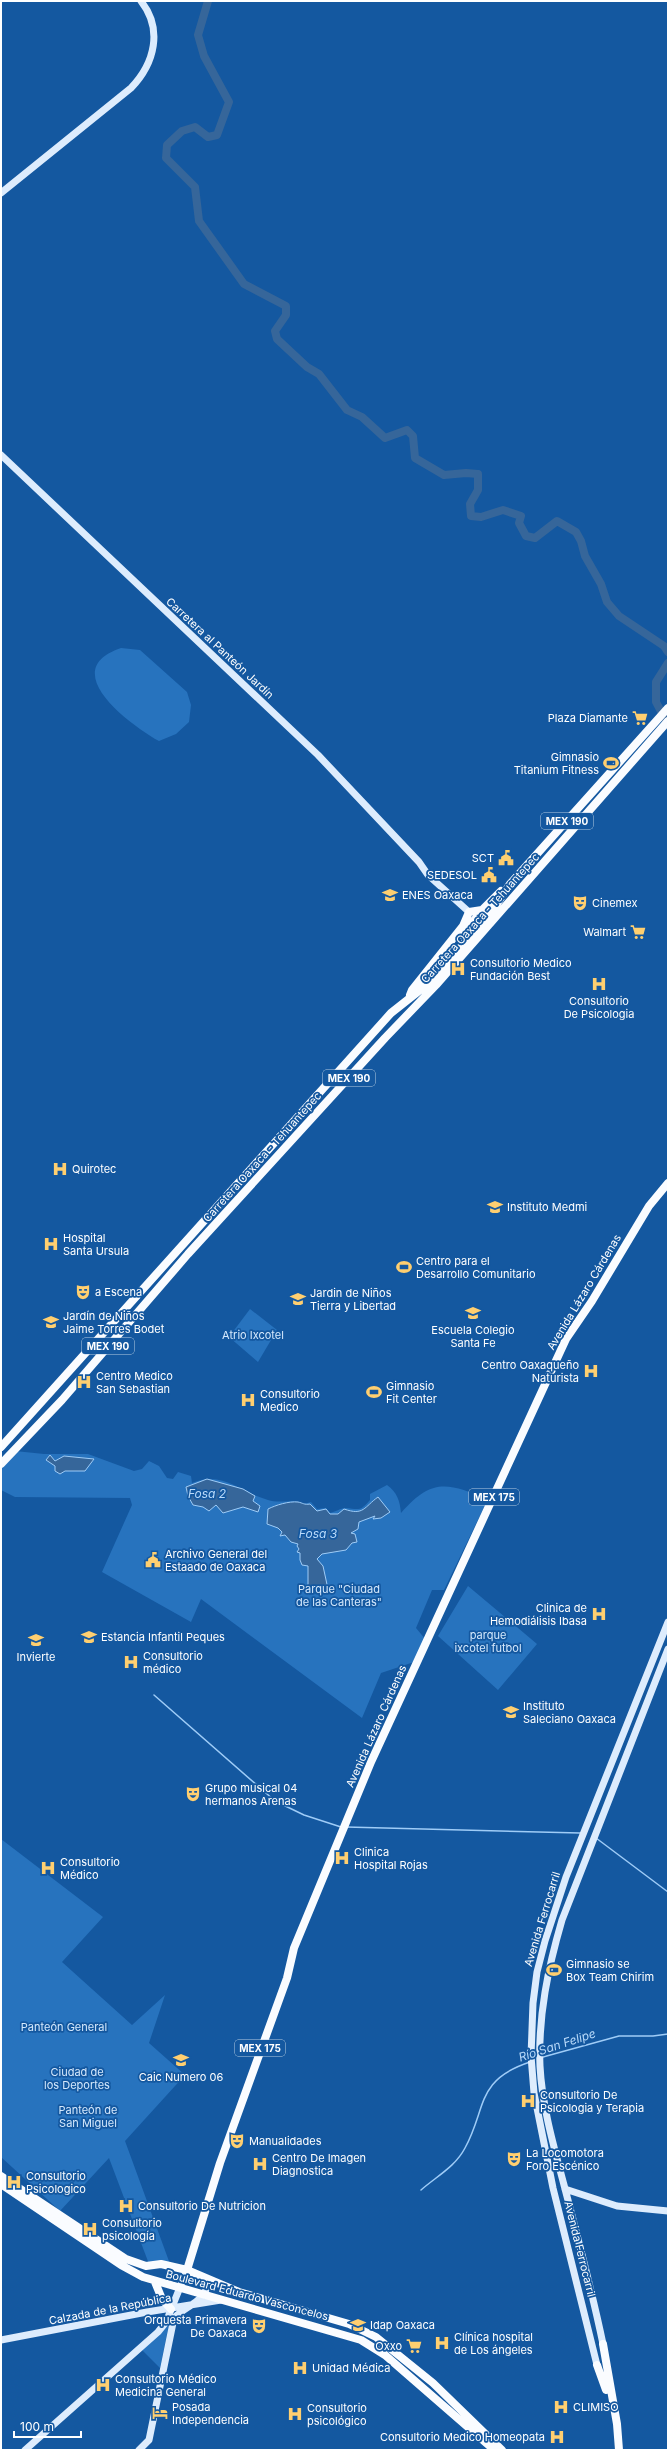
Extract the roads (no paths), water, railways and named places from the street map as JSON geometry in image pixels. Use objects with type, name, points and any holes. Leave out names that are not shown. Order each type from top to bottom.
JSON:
[{"type":"main road","points":[[1,193],[131,88],[143,75],[154,43],[154,27],[150,13],[141,1]]},
{"type":"main road","name":"Carretera al Panteón Jardín","points":[[1,455],[318,755],[419,862],[428,875],[476,919]]},
{"type":"main road","name":"Carretera Oaxaca - Tehuantepec","points":[[1,1447],[204,1219],[391,1013],[410,995],[434,979],[476,919],[510,884],[666,710]]},
{"type":"main road","name":"Carretera Oaxaca - Tehuantepec","points":[[1,1464],[62,1400],[170,1274],[400,1022],[436,985],[476,919],[666,724]]},
{"type":"main road","points":[[410,995],[412,990],[463,926],[476,919],[482,910],[510,884]]},
{"type":"main road","points":[[400,1022],[419,990]]},
{"type":"main road","name":"Avenida Lázaro Cárdenas","points":[[25,2450],[158,2332],[166,2322],[187,2270],[220,2163],[287,1978],[294,1948],[343,1827],[426,1640],[561,1349],[649,1206],[668,1183]]},
{"type":"main road","name":"Avenida Ferrocarril","points":[[614,2423],[606,2388],[597,2365],[553,2188],[534,2093],[531,2060],[537,1972],[566,1877],[668,1622]]},
{"type":"main road","name":"Avenida Ferrocarril","points":[[614,2423],[603,2344],[552,2140],[540,2062],[543,2000],[548,1965],[562,1920],[668,1649]]},
{"type":"main road","name":"Boulevard Eduardo Vasconcelos","points":[[1,2176],[126,2259],[146,2266],[161,2264],[187,2270],[207,2280],[253,2296],[349,2324],[376,2337],[397,2352],[483,2430],[502,2450]]},
{"type":"main road","name":"Boulevard Eduardo Vasconcelos","points":[[1,2184],[122,2265],[155,2282],[346,2334],[361,2340],[385,2355],[494,2450]]},
{"type":"main road","points":[[565,2189],[617,2206],[668,2211]]},
{"type":"main road","points":[[139,2450],[149,2440],[168,2341],[174,2318],[205,2295],[208,2286],[207,2280]]},
{"type":"main road","points":[[155,2282],[162,2299],[171,2309]]},
{"type":"main road","points":[[147,2312],[158,2307],[162,2299]]},
{"type":"main road","name":"Calzada de la República","points":[[1,2340],[147,2312],[223,2300]]},
{"type":"main road","points":[[346,2334],[346,2328],[349,2324]]},
{"type":"main road","points":[[158,2332],[166,2336],[168,2341]]},
{"type":"main road","points":[[614,2423],[614,2450]]},
{"type":"main road","points":[[614,2423],[618,2450]]},
{"type":"water","points":[[50,1455],[55,1461],[64,1456],[94,1459],[85,1471],[65,1471],[60,1474],[55,1471],[55,1466],[46,1460]]},
{"type":"water","name":"Fosa 2","points":[[207,1479],[243,1489],[255,1496],[253,1501],[260,1506],[258,1512],[243,1507],[223,1513],[216,1505],[209,1511],[203,1507],[193,1505],[188,1496],[186,1487]]},
{"type":"water","name":"Fosa 3","points":[[378,1497],[390,1512],[381,1518],[373,1519],[375,1516],[359,1522],[358,1529],[351,1533],[355,1534],[357,1542],[352,1543],[346,1550],[322,1554],[317,1559],[323,1566],[328,1589],[312,1592],[311,1590],[308,1590],[308,1566],[302,1565],[300,1553],[297,1552],[299,1549],[297,1546],[298,1544],[291,1542],[285,1535],[280,1536],[282,1532],[278,1528],[267,1524],[268,1509],[291,1502],[298,1502],[310,1504],[317,1511],[326,1509],[330,1514],[338,1514],[344,1509],[360,1511]]},
{"type":"waterway","points":[[208,1],[198,35],[204,56],[229,102],[217,135],[208,137],[195,127],[182,131],[167,145],[166,158],[195,187],[199,221],[244,284],[286,306],[286,315],[275,331],[277,339],[307,367],[319,374],[347,410],[362,417],[385,438],[407,430],[413,436],[415,458],[444,475],[466,473],[478,474],[478,490],[470,504],[471,516],[481,517],[503,510],[521,516],[519,523],[526,536],[535,538],[557,521],[576,532],[581,541],[585,556],[601,584],[607,602],[619,616],[664,646],[668,652]]},
{"type":"waterway","points":[[665,719],[656,702],[656,682],[668,663]]},
{"type":"waterway","points":[[154,1695],[275,1801],[304,1815],[341,1827]]},
{"type":"waterway","points":[[346,1827],[580,1833]]},
{"type":"waterway","points":[[596,1838],[668,1892]]},
{"type":"waterway","name":"Río San Felipe","points":[[543,2057],[619,2036],[653,2036],[668,2034]]},
{"type":"waterway","name":"Río San Felipe","points":[[421,2190],[451,2166],[461,2155],[472,2134],[485,2097],[491,2087],[500,2077],[512,2069],[530,2062]]},
{"type":"place","name":"Plaza Diamante","points":[[640,718]]},
{"type":"place","name":"Gimnasio Titanium Fitness","points":[[611,763]]},
{"type":"place","name":"SCT","points":[[506,858]]},
{"type":"place","name":"SEDESOL","points":[[489,875]]},
{"type":"place","name":"ENES Oaxaca","points":[[390,895]]},
{"type":"place","name":"Cinemex","points":[[580,903]]},
{"type":"place","name":"Walmart","points":[[638,932]]},
{"type":"place","name":"Consultorio Medico Fundación Best","points":[[458,969]]},
{"type":"place","name":"Consultorio De Psicologia","points":[[599,984]]},
{"type":"place","name":"Quirotec","points":[[60,1169]]},
{"type":"place","name":"Instituto Medmi","points":[[495,1207]]},
{"type":"place","name":"Hospital Santa Ursula","points":[[51,1244]]},
{"type":"place","name":"Centro para el Desarrollo Comunitario","points":[[404,1267]]},
{"type":"place","name":"a Escena","points":[[83,1292]]},
{"type":"place","name":"Jardin de Niños Tierra y Libertad","points":[[298,1299]]},
{"type":"place","name":"Escuela Colegio Santa Fe","points":[[473,1313]]},
{"type":"place","name":"Jardín de Niños Jaime Torres Bodet","points":[[51,1322]]},
{"type":"place","name":"Centro Oaxaqueño Naturista","points":[[591,1371]]},
{"type":"place","name":"Centro Medico San Sebastian","points":[[84,1382]]},
{"type":"place","name":"Gimnasio Fit Center","points":[[374,1392]]},
{"type":"place","name":"Consultorio Medico","points":[[248,1400]]},
{"type":"place","name":"Archivo General del Estaado de Oaxaca","points":[[153,1560]]},
{"type":"place","name":"Clinica de Hemodiálisis Ibasa","points":[[599,1614]]},
{"type":"place","name":"Estancia Infantil Peques","points":[[89,1637]]},
{"type":"place","name":"Invierte","points":[[36,1640]]},
{"type":"place","name":"Consultorio médico","points":[[131,1662]]},
{"type":"place","name":"Instituto Saleciano Oaxaca","points":[[511,1712]]},
{"type":"place","name":"Grupo musical 04 hermanos Arenas","points":[[193,1794]]},
{"type":"place","name":"Clinica Hospital Rojas","points":[[342,1858]]},
{"type":"place","name":"Consultorio Médico","points":[[48,1868]]},
{"type":"place","name":"Gimnasio se Box Team Chirim","points":[[554,1970]]},
{"type":"place","name":"Caic Numero 06","points":[[181,2060]]},
{"type":"place","name":"Consultorio De Psicologia y Terapia","points":[[528,2101]]},
{"type":"place","name":"Manualidades","points":[[237,2141]]},
{"type":"place","name":"La Locomotora Foro Escénico","points":[[514,2159]]},
{"type":"place","name":"Centro De Imagen Diagnostica","points":[[260,2164]]},
{"type":"place","name":"Consultorio Psicologico","points":[[14,2182]]},
{"type":"place","name":"Consultorio De Nutricion","points":[[126,2206]]},
{"type":"place","name":"Consultorio psicología","points":[[90,2229]]},
{"type":"place","name":"Idap Oaxaca","points":[[358,2325]]},
{"type":"place","name":"Orquesta Primavera De Oaxaca","points":[[259,2326]]},
{"type":"place","name":"Clínica hospital de Los ángeles","points":[[442,2343]]},
{"type":"place","name":"Oxxo","points":[[414,2346]]},
{"type":"place","name":"Unidad Médica","points":[[300,2368]]},
{"type":"place","name":"Consultorio Médico Medicina General","points":[[103,2385]]},
{"type":"place","name":"CLIMISO","points":[[561,2407]]},
{"type":"place","name":"Posada Independencia","points":[[160,2413]]},
{"type":"place","name":"Consultorio psicológico","points":[[295,2414]]},
{"type":"place","name":"Consultorio Medico Homeopata","points":[[557,2437]]},
{"type":"park label","name":"Atrio Ixcotel","points":[[253,1335]]},
{"type":"park label","name":"Parque \"Ciudad de las Canteras\"","points":[[339,1595]]},
{"type":"park label","name":"parque ixcotel futbol","points":[[488,1641]]},
{"type":"park label","name":"Panteón General","points":[[64,2027]]},
{"type":"park label","name":"Ciudad de los Deportes","points":[[77,2078]]},
{"type":"park label","name":"Panteón de San Miguel","points":[[88,2116]]}]
